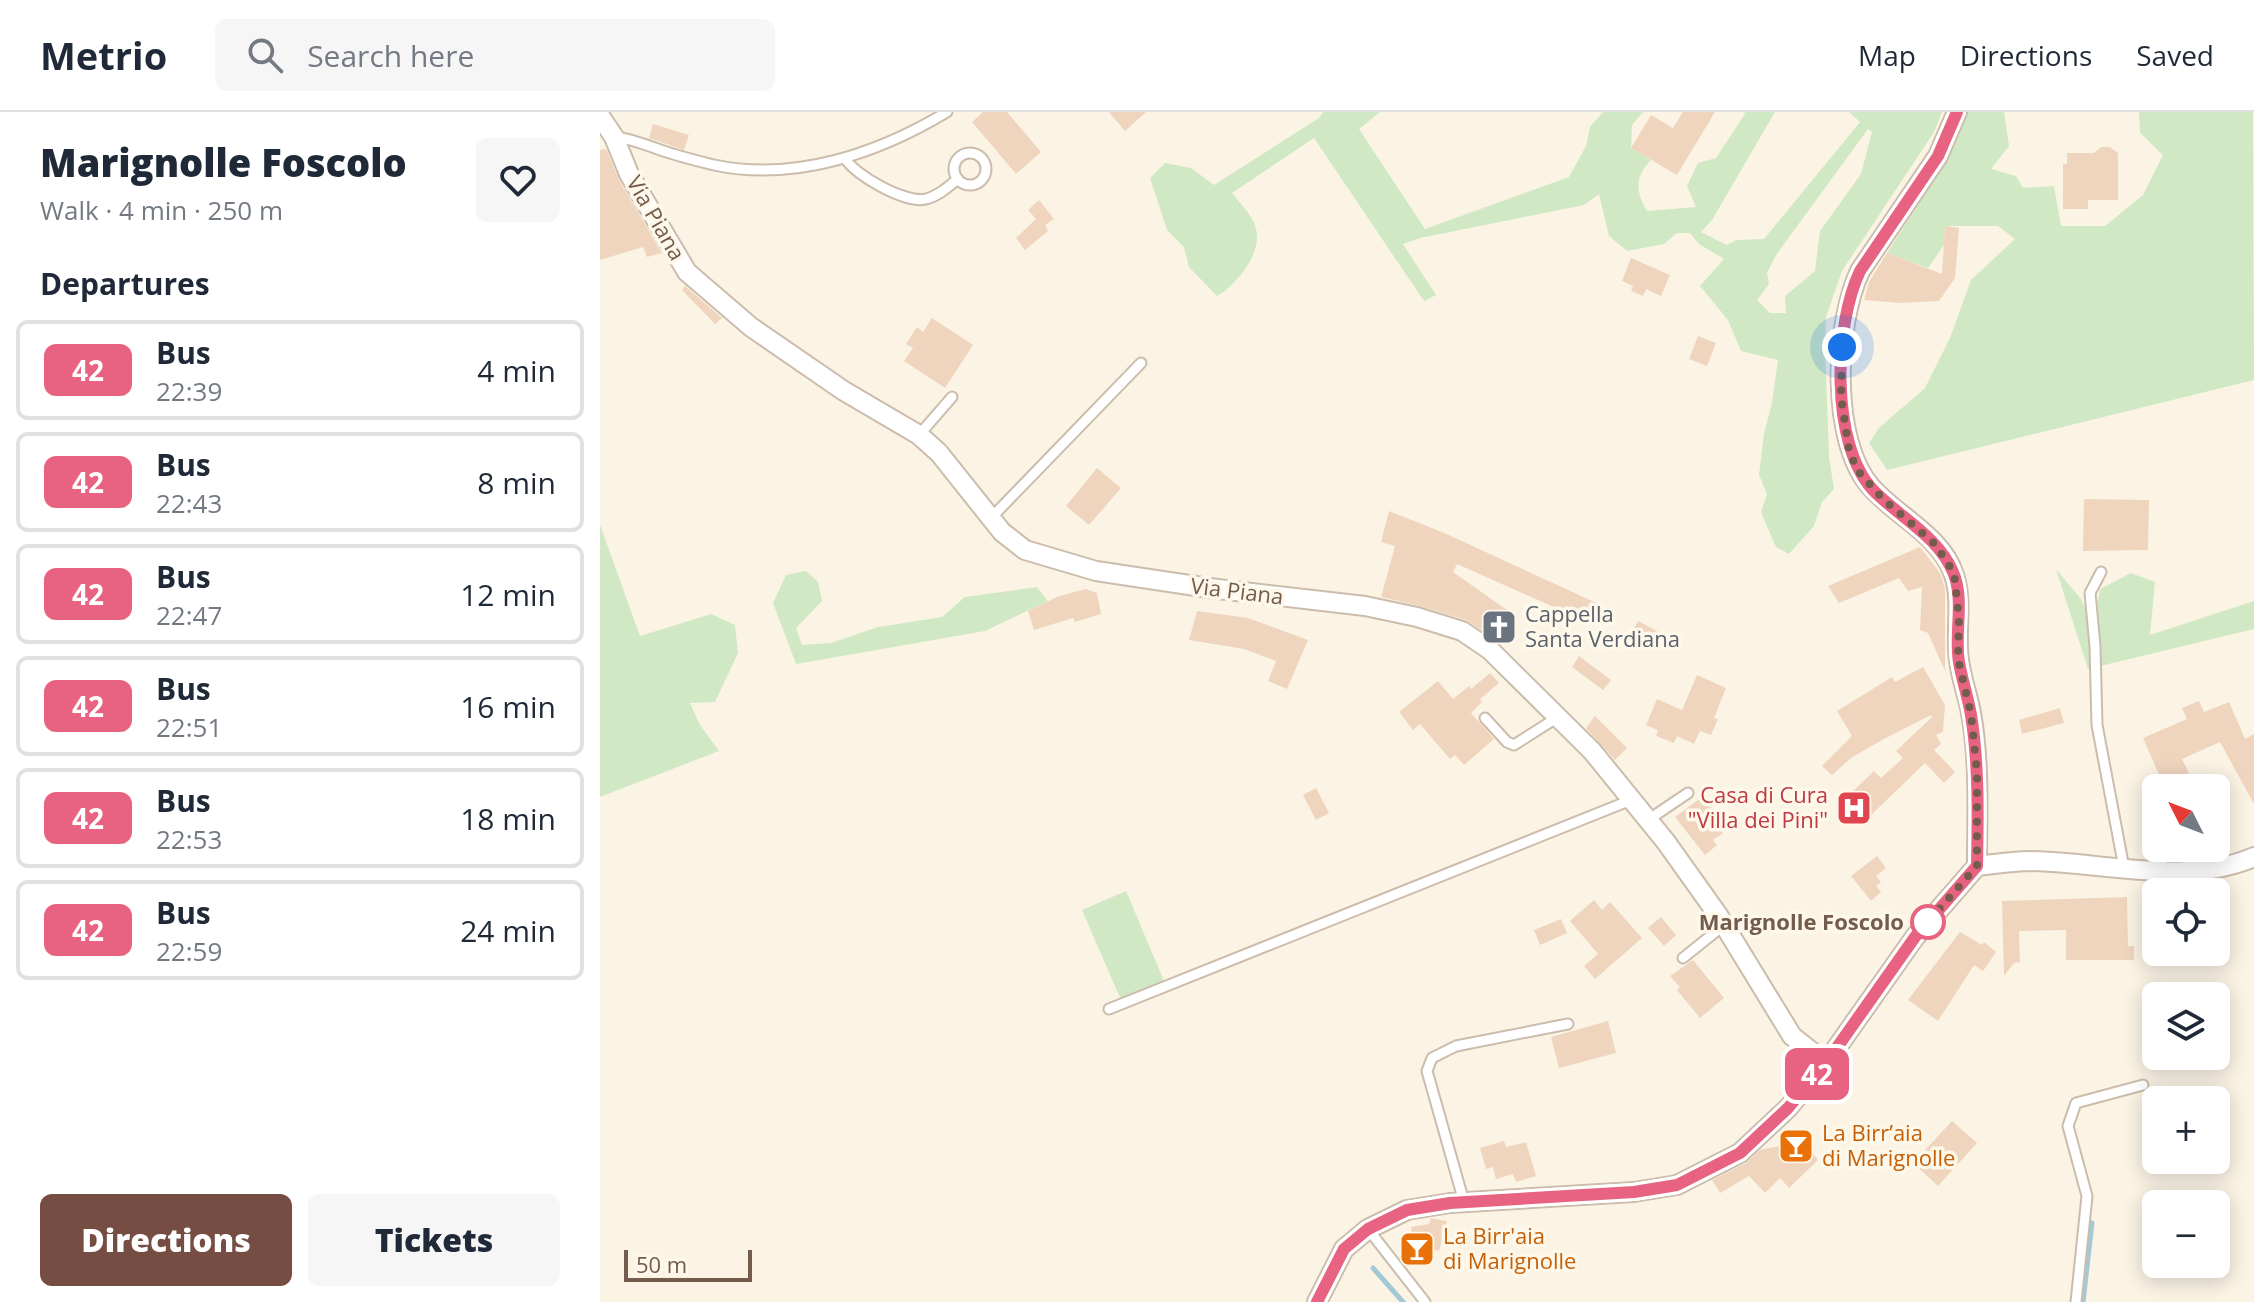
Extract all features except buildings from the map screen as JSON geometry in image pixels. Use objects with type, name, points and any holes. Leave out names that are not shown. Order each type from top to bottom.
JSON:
[{"type":"street","points":[[1317,1302],[1344,1249],[1368,1229],[1407,1210],[1464,1202],[1634,1192],[1677,1185],[1740,1153],[1788,1108],[1826,1063],[1915,937],[1977,866],[1977,772],[1971,714],[1958,659],[1959,618],[1954,573],[1935,544],[1882,498],[1857,470],[1849,450],[1841,397],[1843,322],[1852,287],[1938,156],[1957,112]]},
{"type":"street","name":"Via Piana","points":[[600,116],[616,142],[629,174],[687,272],[774,343],[844,391],[919,435],[939,453],[1002,532],[1025,550],[1096,571],[1365,606],[1417,617],[1462,631],[1490,650],[1592,751],[1648,820],[1724,925],[1792,1036],[1826,1063]]},
{"type":"street","points":[[1977,866],[2027,861],[2206,870],[2254,857]]},
{"type":"lane","points":[[616,142],[630,138],[714,165],[761,172],[832,162],[873,149],[947,112]]},
{"type":"lane","points":[[845,158],[853,170],[915,199],[931,197],[958,179]]},
{"type":"lane","points":[[991,518],[1141,363]]},
{"type":"lane","points":[[919,435],[952,397]]},
{"type":"lane","points":[[2101,572],[2090,593],[2097,725],[2124,868]]},
{"type":"lane","points":[[1485,718],[1507,742],[1514,745],[1558,717]]},
{"type":"lane","points":[[1648,820],[1688,793]]},
{"type":"lane","points":[[1109,1009],[1631,800]]},
{"type":"lane","points":[[2162,862],[2162,870]]},
{"type":"lane","points":[[1683,958],[1724,925]]},
{"type":"lane","points":[[1464,1202],[1427,1071],[1432,1058],[1456,1046],[1568,1024]]},
{"type":"lane","points":[[2076,1302],[2087,1196],[2068,1126],[2076,1103],[2143,1085]]},
{"type":"lane","points":[[1368,1229],[1425,1302]]},
{"type":"green space","points":[[1323,112],[1380,112],[1359,129],[1425,229],[1569,177],[1586,146],[1590,127],[1603,112],[1643,112],[1632,125],[1631,148],[1651,160],[1638,184],[1647,211],[1696,207],[1687,186],[1698,163],[1716,158],[1744,112],[1775,112],[1712,220],[1701,232],[1727,245],[1736,240],[1764,239],[1860,122],[1849,112],[1942,112],[1934,132],[1842,271],[1826,317],[1829,457],[1834,489],[1822,502],[1814,526],[1789,554],[1776,547],[1761,512],[1767,494],[1759,475],[1778,360],[1741,351],[1728,320],[1700,286],[1724,259],[1699,244],[1690,233],[1677,233],[1664,244],[1627,251],[1609,236],[1599,194],[1584,205],[1403,244],[1436,295],[1424,301],[1314,138],[1232,193],[1254,224],[1256,245],[1244,271],[1217,296],[1189,267],[1184,247],[1167,230],[1150,178],[1165,163],[1191,168],[1214,185],[1319,118]],"holes":[[[1868,129],[1872,132],[1861,174],[1820,231],[1815,271],[1785,296],[1786,313],[1770,313],[1757,300],[1769,284],[1767,273],[1776,255]]]},
{"type":"green space","points":[[1965,112],[2004,112],[2009,146],[1991,169],[2016,176],[2023,188],[2054,186],[2061,226],[2105,226],[2143,195],[2163,155],[2140,133],[2139,112],[2253,112],[2254,380],[1887,470],[1869,443],[1879,428],[1925,388],[1950,338],[1971,280],[2015,239],[1998,226],[1945,226],[1944,245],[1928,268],[1887,253],[1940,167]]},
{"type":"green space","points":[[600,525],[640,636],[711,614],[735,625],[738,653],[715,702],[690,703],[700,725],[719,751],[600,797]]},
{"type":"green space","points":[[2056,569],[2081,599],[2093,625],[2100,589],[2131,573],[2155,582],[2150,635],[2254,601],[2254,629],[2088,669]]},
{"type":"green space","points":[[806,571],[818,582],[822,601],[796,628],[802,645],[831,643],[878,627],[942,617],[965,597],[1037,587],[1048,601],[985,631],[796,664],[773,603],[786,575]]},
{"type":"green space","points":[[1126,891],[1164,981],[1121,1000],[1082,910]]},
{"type":"waterway","points":[[2083,1302],[2092,1223]]},
{"type":"waterway","points":[[1373,1268],[1403,1302]]},
{"type":"bus line","name":"42","points":[[1317,1302],[1344,1249],[1368,1229],[1407,1210],[1450,1203],[1634,1192],[1677,1185],[1740,1153],[1788,1108],[1826,1063],[1915,937],[1977,866],[1977,772],[1971,714],[1958,659],[1959,618],[1954,573],[1935,544],[1882,498],[1857,470],[1849,450],[1841,397],[1843,322],[1852,287],[1938,156],[1957,112]]},
{"type":"place","name":"Cappella Santa Verdiana","points":[[1499,627]]},
{"type":"place","name":"Casa di Cura \"Villa dei Pini\"","points":[[1854,808]]},
{"type":"place","name":"Marignolle Foscolo","points":[[1928,922]]},
{"type":"place","name":"La Birr’aia di Marignolle","points":[[1796,1146]]},
{"type":"place","name":"La Birr'aia di Marignolle","points":[[1417,1249]]},
{"type":"route","points":[[1842,347],[1841,397],[1849,450],[1857,470],[1882,498],[1935,544],[1954,573],[1957,588],[1958,659],[1971,714],[1977,772],[1977,866],[1928,922]]}]
